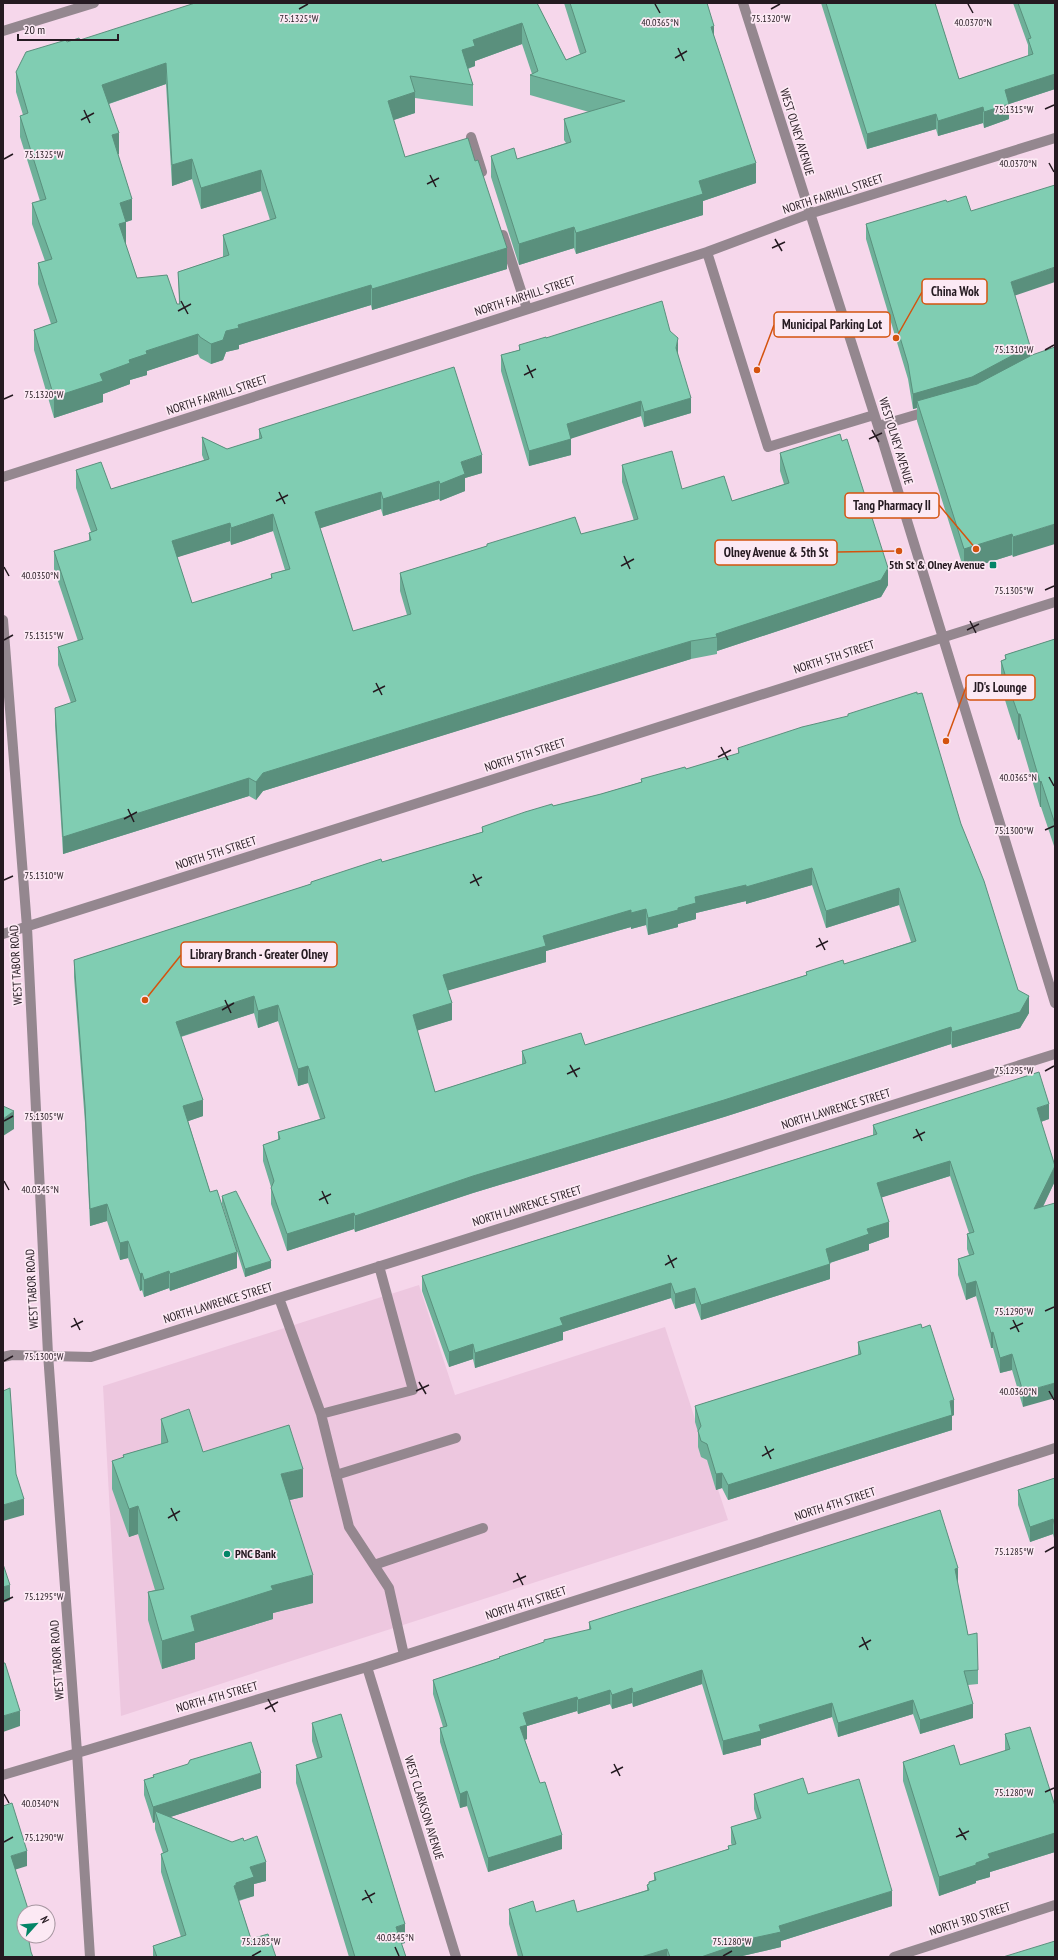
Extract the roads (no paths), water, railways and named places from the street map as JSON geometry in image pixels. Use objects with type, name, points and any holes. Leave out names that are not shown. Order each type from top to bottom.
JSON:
[{"type":"street","points":[[3,31],[94,3]]},
{"type":"street","name":"WEST OLNEY AVENUE","points":[[743,3],[809,214],[878,426],[1055,1003]]},
{"type":"street","points":[[471,137],[485,182]]},
{"type":"street","name":"NORTH FAIRHILL STREET","points":[[3,477],[706,252],[809,214],[1055,138]]},
{"type":"street","points":[[500,227],[527,309]]},
{"type":"street","points":[[706,252],[768,448],[874,416]]},
{"type":"street","points":[[878,426],[937,408]]},
{"type":"street","name":"NORTH 5TH STREET","points":[[3,934],[942,636],[1055,602]]},
{"type":"street","name":"WEST TABOR ROAD","points":[[3,620],[27,926],[48,1354],[77,1752],[90,1957]]},
{"type":"street","name":"NORTH LAWRENCE STREET","points":[[3,1357],[12,1354],[48,1354],[74,1358],[91,1357],[1055,1054]]},
{"type":"street","points":[[321,1414],[413,1390],[378,1266]]},
{"type":"street","points":[[279,1298],[321,1414],[349,1527],[389,1588],[404,1656]]},
{"type":"street","points":[[336,1475],[456,1438]]},
{"type":"street","name":"NORTH 4TH STREET","points":[[3,1775],[404,1656],[1055,1448]]},
{"type":"street","points":[[374,1565],[483,1528]]},
{"type":"street","name":"WEST CLARKSON AVENUE","points":[[367,1667],[456,1957]]},
{"type":"street","name":"NORTH 3RD STREET","points":[[894,1957],[1055,1905]]},
{"type":"place","name":"China Wok","points":[[896,338]]},
{"type":"place","name":"Municipal Parking Lot","points":[[757,370]]},
{"type":"place","name":"Tang Pharmacy II","points":[[976,549]]},
{"type":"place","name":"Olney Avenue & 5th St","points":[[899,551]]},
{"type":"place","name":"5th St & Olney Avenue","points":[[993,565]]},
{"type":"place","name":"JD's Lounge","points":[[946,741]]},
{"type":"place","name":"Library Branch - Greater Olney","points":[[145,1000]]},
{"type":"place","name":"PNC Bank","points":[[227,1554]]}]
